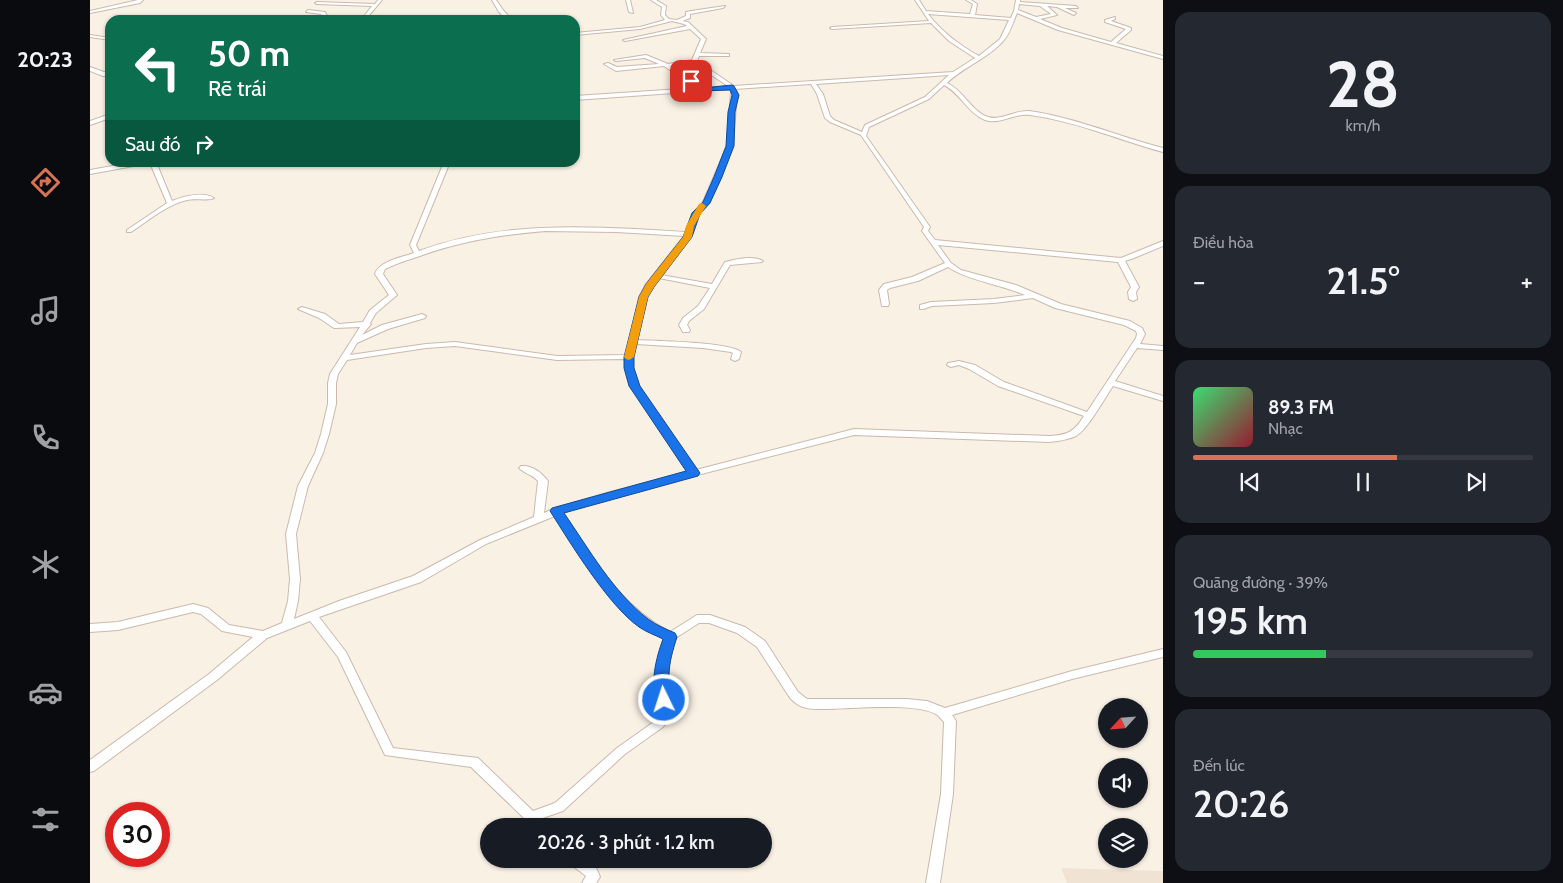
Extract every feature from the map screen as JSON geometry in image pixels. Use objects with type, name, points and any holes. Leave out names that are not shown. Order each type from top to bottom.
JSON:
[{"type":"street","points":[[90,12],[137,3],[141,0]]},
{"type":"street","points":[[368,15],[380,0]]},
{"type":"street","points":[[494,0],[505,15]]},
{"type":"street","points":[[628,0],[631,12]]},
{"type":"street","points":[[653,0],[664,7],[663,14],[667,20]]},
{"type":"street","points":[[917,0],[931,22],[946,38],[979,58]]},
{"type":"street","points":[[968,0],[975,4],[972,16]]},
{"type":"street","points":[[301,13],[317,3],[349,2],[376,5]]},
{"type":"street","points":[[924,12],[972,16],[1040,4],[1076,7]]},
{"type":"street","points":[[1035,19],[1055,15],[1040,4]]},
{"type":"street","points":[[1055,5],[1074,14]]},
{"type":"street","points":[[677,21],[688,17],[688,13],[691,12],[723,7]]},
{"type":"street","points":[[1015,8],[1035,19],[1060,29],[1163,58]]},
{"type":"street","points":[[863,134],[867,126],[926,98],[954,73],[979,58],[1002,40],[1015,8]]},
{"type":"street","points":[[308,10],[323,13],[324,15]]},
{"type":"street","points":[[1113,18],[1107,21],[1129,29],[1113,43]]},
{"type":"street","points":[[580,34],[640,28],[667,20],[677,21],[691,27],[704,39],[694,61]]},
{"type":"street","points":[[832,28],[931,22]]},
{"type":"street","points":[[625,40],[691,27]]},
{"type":"street","points":[[90,36],[105,38]]},
{"type":"street","points":[[697,54],[727,56]]},
{"type":"street","points":[[616,60],[646,56],[665,65],[702,90]]},
{"type":"street","points":[[606,64],[616,69],[694,61],[732,88],[735,95],[730,146],[706,203],[696,213],[687,237],[657,276],[644,297],[629,357],[629,368],[635,386],[694,473]]},
{"type":"street","points":[[90,69],[105,73]]},
{"type":"street","points":[[90,75],[97,72]]},
{"type":"street","points":[[580,98],[954,73]]},
{"type":"street","points":[[90,767],[213,677],[263,634],[417,579],[484,542],[556,511],[854,432],[1067,438],[1080,429],[1136,346],[1141,334],[1134,326],[1058,306],[1013,287],[959,271],[949,264],[926,230],[927,227],[863,134],[827,117],[820,94],[812,82]]},
{"type":"street","points":[[943,83],[953,88],[988,119],[1029,113],[1122,137],[1163,150]]},
{"type":"street","points":[[90,123],[105,118]]},
{"type":"street","points":[[90,172],[119,167]]},
{"type":"street","points":[[155,167],[170,203]]},
{"type":"street","points":[[417,254],[413,244],[445,167]]},
{"type":"street","points":[[129,231],[170,203],[195,195],[211,198]]},
{"type":"street","points":[[287,625],[293,601],[295,579],[291,534],[303,486],[319,453],[325,434],[332,404],[334,374],[373,312],[393,295],[379,274],[380,270],[457,240],[504,232],[560,229],[688,234]]},
{"type":"street","points":[[934,242],[1121,260],[1132,257],[1163,242]]},
{"type":"street","points":[[1121,260],[1135,287],[1132,292],[1133,299]]},
{"type":"street","points":[[686,330],[683,325],[686,320],[701,307],[727,263],[760,261]]},
{"type":"street","points":[[885,304],[883,290],[886,286],[915,279],[949,264]]},
{"type":"street","points":[[657,276],[714,287]]},
{"type":"street","points":[[923,307],[931,304],[994,301],[1034,296]]},
{"type":"street","points":[[302,309],[322,316],[337,326],[366,324]]},
{"type":"street","points":[[354,342],[385,327],[422,316]]},
{"type":"street","points":[[633,342],[727,349],[737,352],[735,359]]},
{"type":"street","points":[[344,358],[426,346],[455,344],[557,358],[629,357]]},
{"type":"street","points":[[1136,346],[1163,348]]},
{"type":"street","points":[[951,365],[959,363],[972,367],[1001,384],[1089,415]]},
{"type":"street","points":[[1112,382],[1163,400]]},
{"type":"street","points":[[524,468],[536,472],[543,481],[539,518]]},
{"type":"street","points":[[556,511],[606,584],[624,605],[644,624],[670,637]]},
{"type":"street","points":[[90,628],[118,626],[193,608],[204,611],[226,628],[263,634]]},
{"type":"street","points":[[312,616],[342,655],[389,752],[474,762],[529,818]]},
{"type":"street","points":[[540,818],[559,806],[621,751],[659,724],[664,716],[663,657],[670,637],[697,619],[710,618],[741,630],[761,644],[794,695],[801,702],[816,706],[872,703],[916,704],[945,713],[950,722],[947,794],[933,883]]},
{"type":"street","points":[[945,713],[1072,675],[1163,653]]},
{"type":"street","points":[[586,868],[592,873],[593,877],[588,883]]},
{"type":"shaded area","points":[[1061,868],[1163,871],[1163,883],[1067,883]]},
{"type":"slow traffic","points":[[629,357],[640,308],[649,286],[687,237],[696,213],[702,206]]},
{"type":"route","points":[[664,700],[663,657],[670,637],[644,624],[624,605],[606,584],[556,511],[694,473],[635,386],[631,379],[629,368],[629,357],[640,308],[649,286],[687,237],[696,213],[706,203],[730,146],[735,95],[732,88],[702,90],[691,81]]}]
